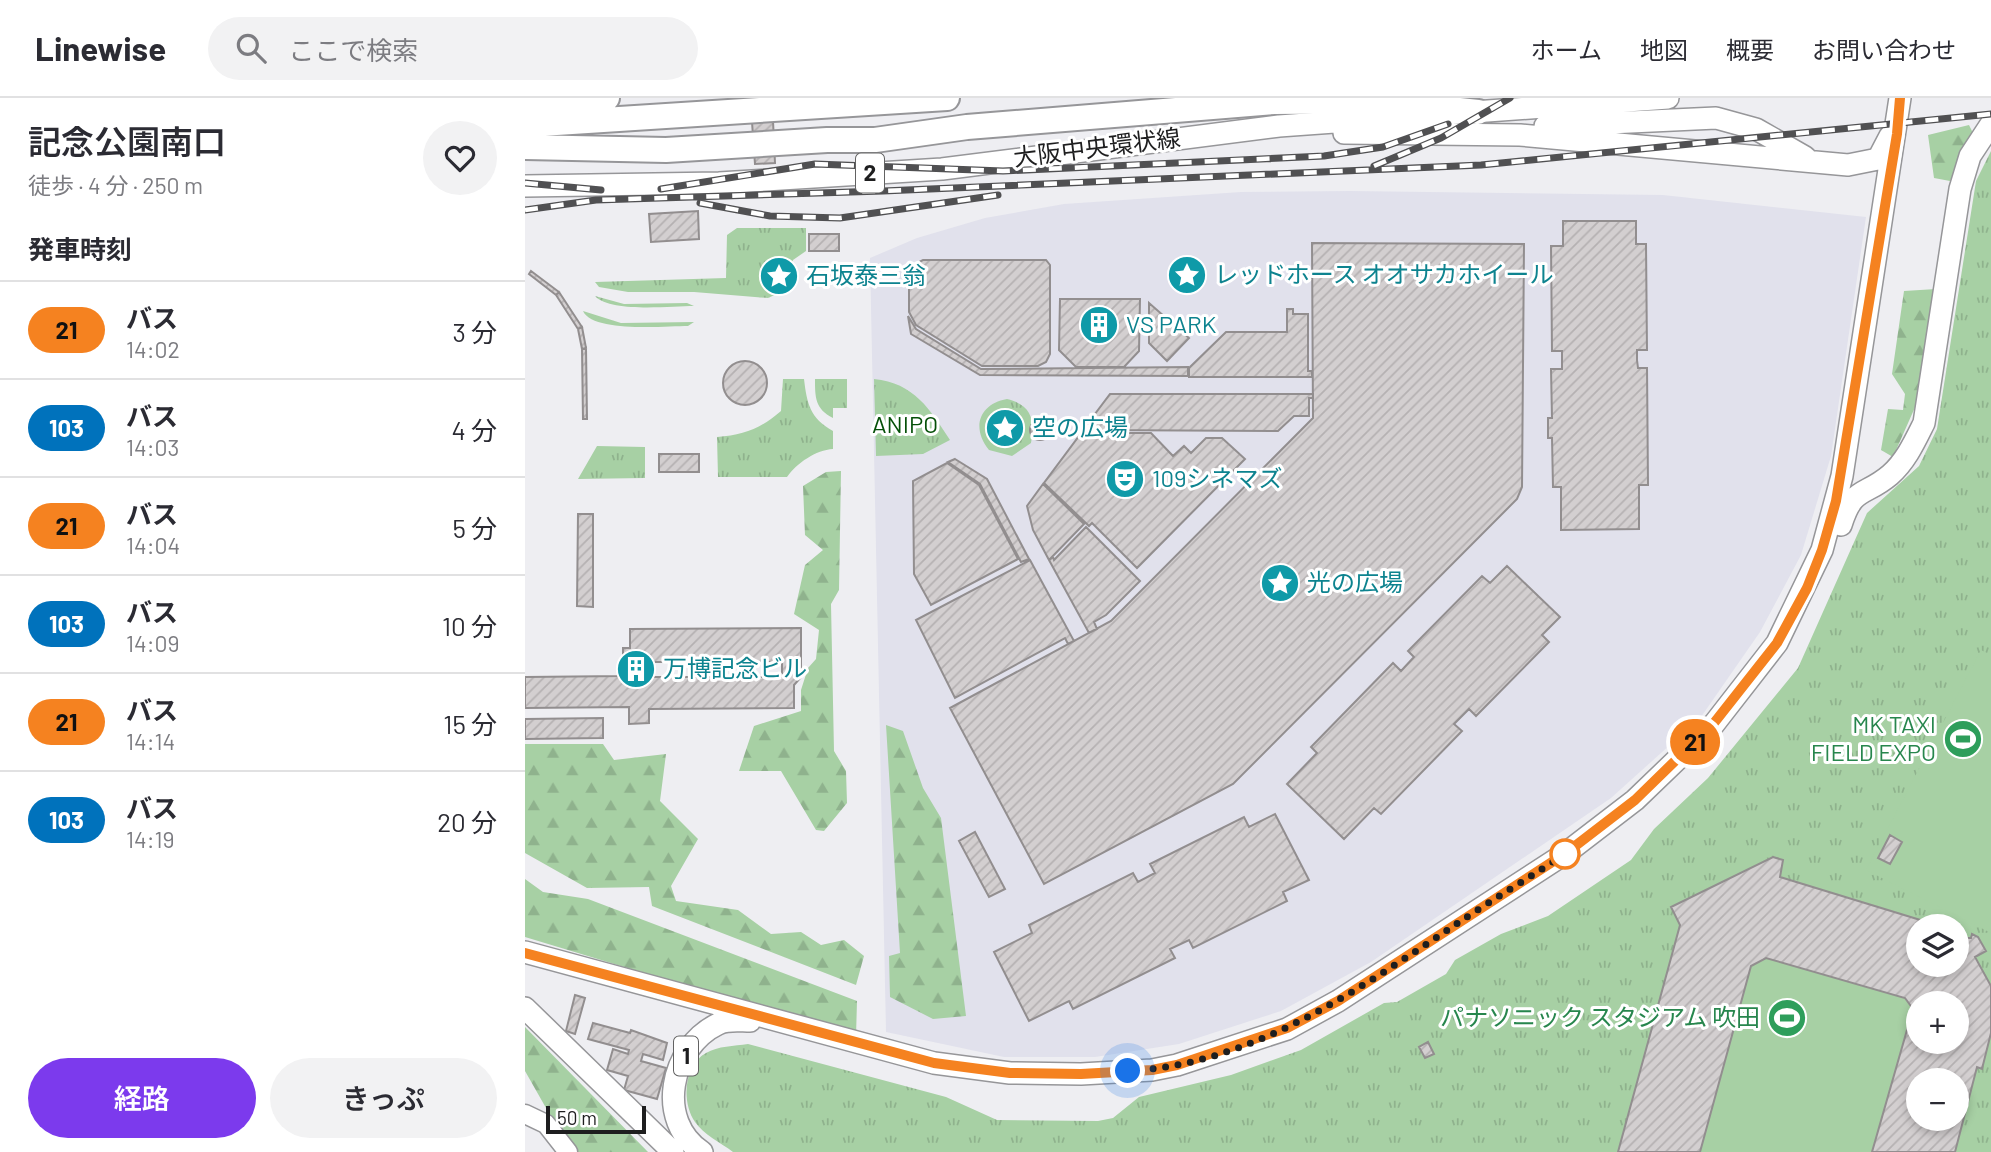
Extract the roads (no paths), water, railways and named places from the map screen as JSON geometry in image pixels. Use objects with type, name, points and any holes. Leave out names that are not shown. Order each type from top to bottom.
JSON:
[{"type":"highway","points":[[525,101],[607,98]]},
{"type":"highway","points":[[525,125],[947,98]]},
{"type":"highway","points":[[525,147],[666,150],[827,140],[875,140],[967,127],[1286,102],[1377,101],[1478,112]]},
{"type":"main road","name":"大阪中央環状線","points":[[525,187],[719,183],[942,169],[1214,133],[1344,120],[1668,98]]},
{"type":"main road","name":"1","points":[[525,953],[934,1063],[1034,1073],[1152,1070],[1228,1050],[1287,1028],[1338,1001],[1566,853],[1635,800],[1714,723],[1777,643],[1822,550],[1844,466],[1900,98]]},
{"type":"main road","points":[[1478,112],[1533,125],[1554,126],[1716,118],[1756,129],[1800,155],[1823,163]]},
{"type":"main road","points":[[1822,550],[1836,541],[1848,502],[1890,474],[1907,455],[1924,423],[1960,189],[1970,156],[1991,124]]},
{"type":"main road","points":[[1214,133],[1497,134],[1860,166],[1878,159],[1896,125]]},
{"type":"main road","points":[[525,1008],[673,1152]]},
{"type":"main road","name":"1","points":[[702,1152],[680,1129],[672,1102],[676,1070],[694,1044],[720,1022],[781,1022]]},
{"type":"street","points":[[525,1114],[546,1124],[568,1152]]},
{"type":"railway","points":[[1374,166],[1441,138],[1510,98]]},
{"type":"railway","points":[[525,210],[596,200],[883,191],[1481,165],[1991,114]]},
{"type":"railway","points":[[661,189],[815,164],[1003,171],[1324,156],[1383,147],[1448,124]]},
{"type":"railway","points":[[525,183],[601,190]]},
{"type":"railway","points":[[700,203],[770,216],[840,218],[998,195]]},
{"type":"place","name":"レッドホース オオサカホイール","points":[[1187,275]]},
{"type":"place","name":"石坂泰三翁","points":[[779,276]]},
{"type":"place","name":"VS PARK","points":[[1099,325]]},
{"type":"place","name":"空の広場","points":[[1005,428]]},
{"type":"place","name":"109シネマズ","points":[[1125,479]]},
{"type":"place","name":"光の広場","points":[[1280,583]]},
{"type":"place","name":"万博記念ビル","points":[[636,669]]},
{"type":"place","name":"MK TAXI FIELD EXPO","points":[[1963,739]]},
{"type":"place","name":"パナソニック スタジアム 吹田","points":[[1787,1018]]},
{"type":"park label","name":"ANIPO","points":[[905,425]]}]
